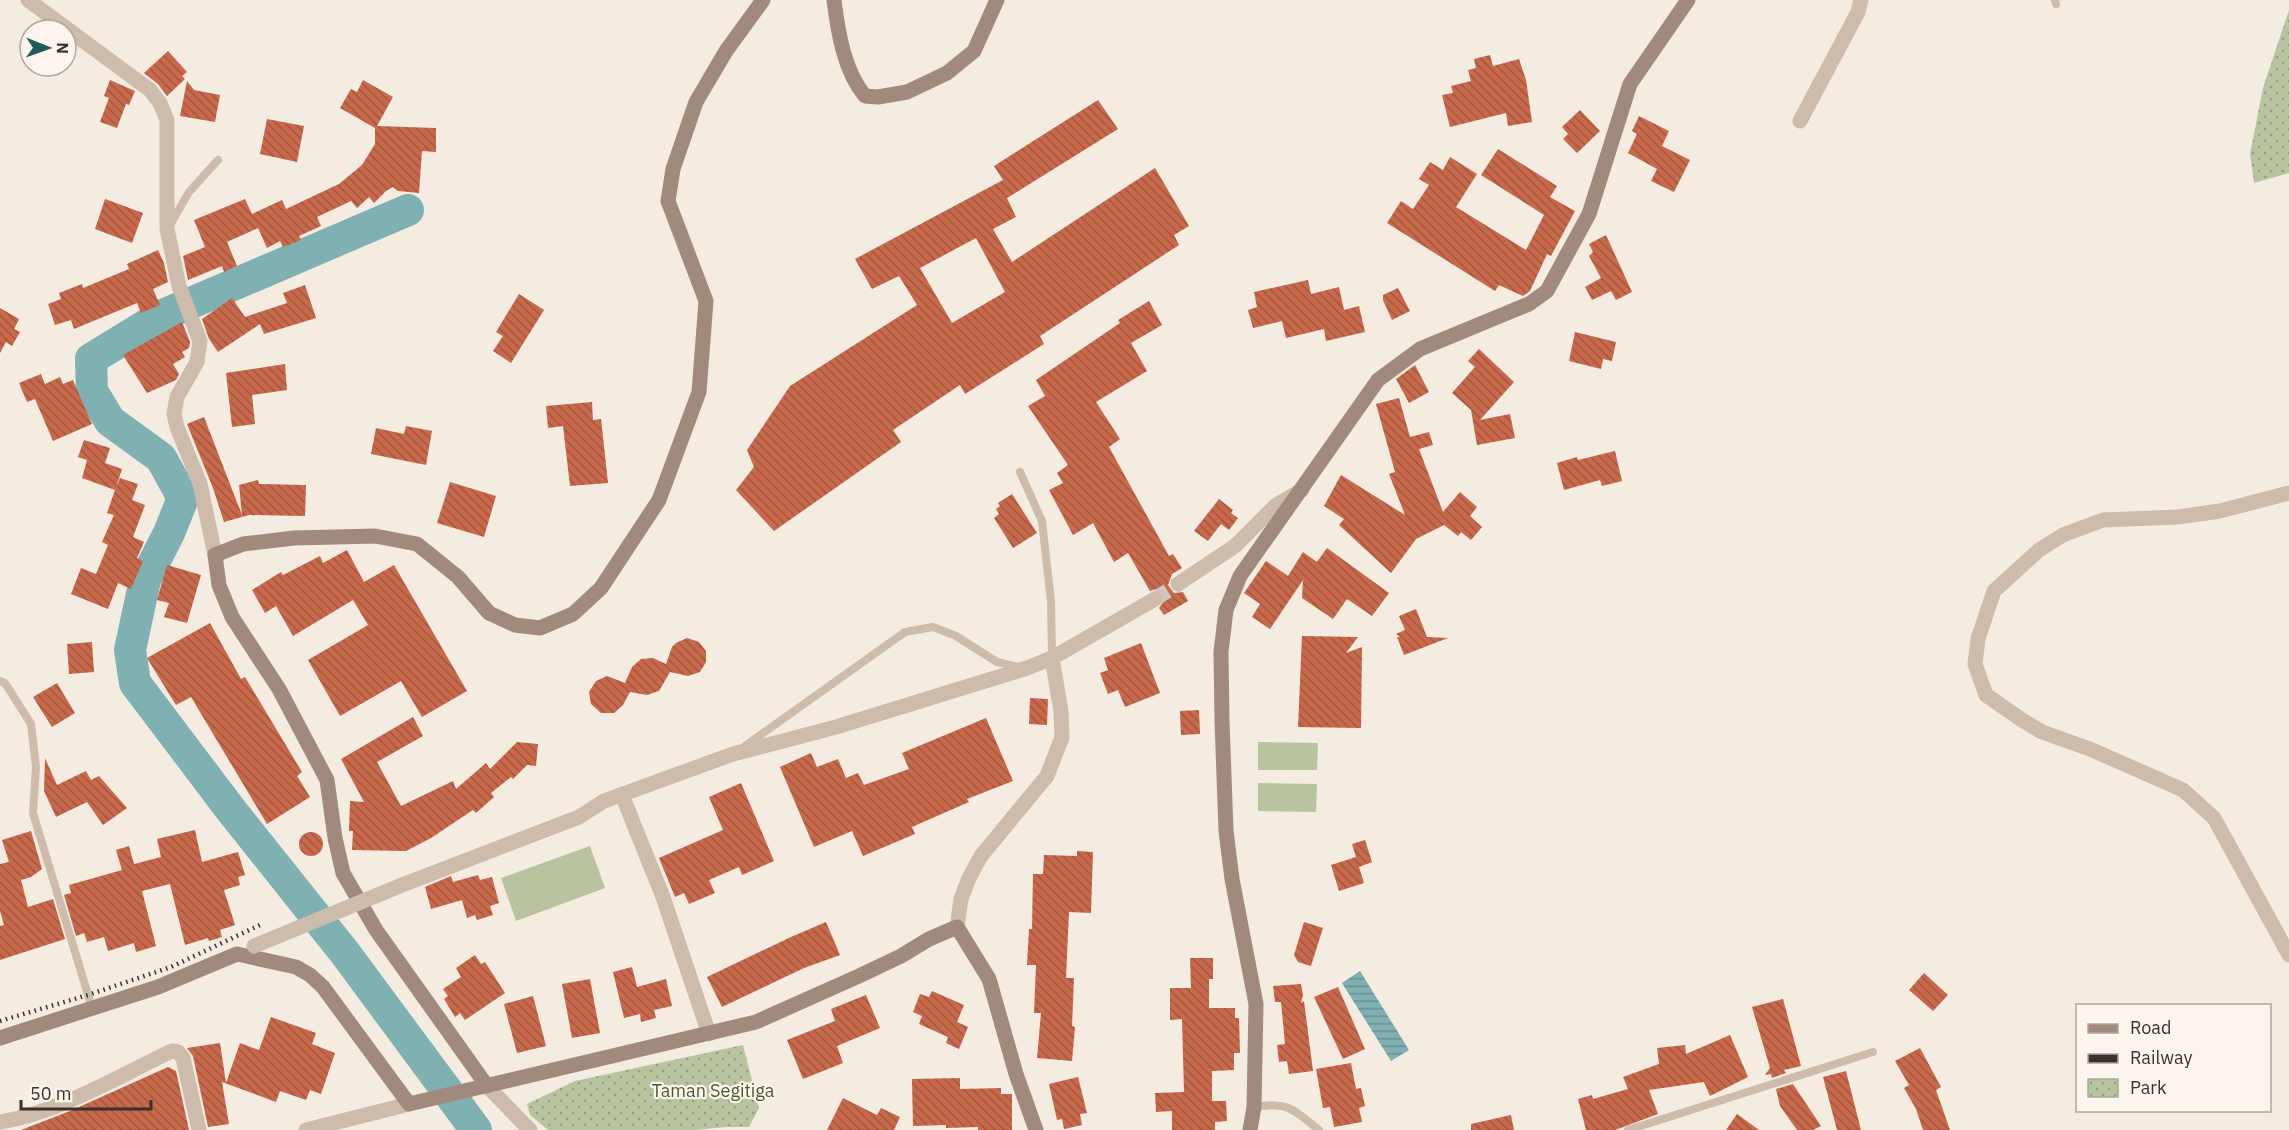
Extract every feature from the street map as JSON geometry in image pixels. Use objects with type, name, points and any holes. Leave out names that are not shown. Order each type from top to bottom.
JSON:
[{"type":"main road","points":[[487,1086],[376,930],[343,873],[334,838],[327,780],[279,689],[232,617],[219,585],[215,555],[243,544],[294,538],[375,536],[417,544],[458,577],[489,613],[515,625],[540,628],[573,614],[601,588],[659,500],[699,392],[706,301],[668,201],[673,169],[696,102],[726,51],[763,0]]},
{"type":"main road","points":[[834,0],[837,22],[855,83],[866,96],[878,97],[907,93],[947,74],[974,51],[997,0]]},
{"type":"main road","points":[[1250,1130],[1254,1107],[1256,1005],[1232,879],[1226,831],[1221,652],[1226,610],[1240,576],[1378,380],[1420,349],[1529,304],[1547,291],[1589,214],[1630,84],[1688,0]]},
{"type":"main road","points":[[0,1038],[158,987],[237,954],[280,962],[310,975],[323,987],[409,1104],[756,1022],[859,976],[957,927],[989,979],[1016,1074],[1036,1130]]},
{"type":"street","points":[[28,0],[134,76],[150,90],[160,103],[167,120],[167,229],[179,286],[200,341],[196,362],[177,397],[174,414],[200,484],[215,555]]},
{"type":"street","points":[[1800,121],[1858,12],[1861,0]]},
{"type":"street","points":[[1178,584],[1235,546],[1275,506],[1302,490]]},
{"type":"street","points":[[2289,493],[2178,517],[2103,520],[2063,535],[2039,550],[1994,591],[1978,639],[1975,664],[1986,695],[2022,720],[2042,732],[2090,749],[2182,790],[2214,818],[2289,955]]},
{"type":"street","points":[[237,954],[402,885],[579,817],[604,801],[733,754],[836,727],[1027,668],[1052,658],[1155,599]]},
{"type":"street","points":[[957,927],[961,899],[981,856],[1047,776],[1062,737],[1061,711],[1052,658]]},
{"type":"street","points":[[622,795],[663,897],[709,1034]]},
{"type":"street","points":[[0,1122],[26,1117],[50,1108],[172,1051],[178,1052],[183,1058],[200,1130]]},
{"type":"street","points":[[487,1086],[530,1130]]},
{"type":"street","points":[[306,1130],[409,1104]]},
{"type":"lane","points":[[167,229],[189,192],[218,160]]},
{"type":"lane","points":[[1020,472],[1042,521],[1051,602],[1052,658]]},
{"type":"lane","points":[[733,754],[905,632],[933,627],[956,636],[997,662],[1027,668]]},
{"type":"lane","points":[[0,681],[5,683],[31,724],[36,767],[33,813],[92,1008]]},
{"type":"lane","points":[[1628,1130],[1873,1052]]},
{"type":"lane","points":[[1254,1107],[1269,1104],[1292,1108],[1319,1130]]},
{"type":"green space","points":[[2289,10],[2289,173],[2254,183],[2250,154],[2263,88]]},
{"type":"green space","points":[[1258,742],[1318,743],[1317,770],[1258,770]]},
{"type":"green space","points":[[1258,783],[1317,784],[1316,812],[1258,811]]},
{"type":"green space","points":[[590,846],[605,888],[516,921],[501,878]]},
{"type":"green space","name":"Taman Segitiga","points":[[743,1045],[759,1108],[749,1127],[695,1130],[548,1130],[530,1115],[527,1104],[575,1081]]},
{"type":"water","points":[[1360,971],[1409,1050],[1391,1061],[1342,983]]},
{"type":"building","points":[[168,51],[187,72],[182,76],[185,79],[167,96],[158,84],[144,73]]},
{"type":"building","points":[[1490,55],[1493,66],[1519,59],[1526,80],[1532,122],[1508,126],[1506,113],[1450,127],[1442,95],[1453,93],[1451,86],[1471,81],[1468,70],[1476,68],[1474,59]]},
{"type":"building","points":[[110,80],[135,91],[129,105],[126,104],[117,128],[100,122],[109,98],[104,96]]},
{"type":"building","points":[[363,80],[393,97],[377,126],[436,128],[436,152],[422,151],[419,193],[398,191],[393,187],[374,203],[369,197],[357,208],[351,201],[317,217],[321,226],[299,236],[301,240],[283,247],[280,241],[267,248],[258,228],[227,242],[237,266],[224,272],[222,266],[188,280],[183,256],[205,247],[194,220],[245,199],[252,214],[282,200],[286,209],[339,184],[362,165],[375,144],[375,128],[340,108],[351,89],[357,92]]},
{"type":"building","points":[[187,81],[194,90],[220,95],[215,122],[180,116]]},
{"type":"building","points":[[1098,100],[1118,129],[1007,198],[1016,217],[993,229],[1012,262],[1155,168],[1189,226],[1174,235],[1179,245],[1040,336],[1044,344],[965,394],[960,385],[893,430],[901,442],[774,531],[736,490],[754,467],[747,450],[790,386],[917,305],[899,276],[872,289],[855,259],[1003,180],[994,166]],"holes":[[[976,238],[1005,292],[952,323],[920,268]]]},
{"type":"building","points":[[1580,110],[1600,131],[1577,153],[1563,139],[1568,134],[1562,127]]},
{"type":"building","points":[[1639,116],[1669,131],[1662,146],[1690,160],[1674,192],[1651,181],[1657,169],[1628,153],[1637,134],[1632,131]]},
{"type":"building","points":[[267,119],[304,126],[297,162],[260,154]]},
{"type":"building","points":[[1498,149],[1557,186],[1550,197],[1575,211],[1551,256],[1547,254],[1530,291],[1523,296],[1499,285],[1495,291],[1387,223],[1401,201],[1413,209],[1429,185],[1419,179],[1430,162],[1443,170],[1450,157],[1477,174],[1456,207],[1526,250],[1544,215],[1481,175]]},
{"type":"building","points":[[105,199],[143,213],[132,243],[95,229]]},
{"type":"building","points":[[1606,235],[1632,292],[1616,300],[1611,291],[1592,300],[1585,287],[1601,278],[1589,256],[1593,252],[1589,244]]},
{"type":"building","points":[[158,250],[164,263],[168,282],[153,289],[160,305],[141,313],[137,303],[74,329],[71,320],[55,325],[48,304],[61,299],[59,293],[82,284],[83,288],[129,269],[127,264]]},
{"type":"building","points":[[1308,280],[1311,294],[1339,287],[1344,310],[1359,306],[1365,332],[1326,341],[1324,329],[1286,338],[1282,321],[1253,328],[1248,310],[1257,307],[1254,292]]},
{"type":"building","points":[[305,285],[316,318],[264,334],[260,324],[218,352],[209,339],[202,319],[232,298],[245,317],[287,303],[283,293]]},
{"type":"building","points":[[1398,288],[1410,311],[1392,320],[1383,295]]},
{"type":"building","points":[[519,294],[544,310],[511,363],[493,351],[503,336],[496,332]]},
{"type":"building","points":[[1149,301],[1162,325],[1131,343],[1147,371],[1096,402],[1120,439],[1109,447],[1169,556],[1173,554],[1182,568],[1172,574],[1168,585],[1174,593],[1183,592],[1188,601],[1164,615],[1159,608],[1165,600],[1163,594],[1156,589],[1150,591],[1128,553],[1114,562],[1093,523],[1073,535],[1049,490],[1063,483],[1057,473],[1068,465],[1028,406],[1045,396],[1036,380],[1120,323],[1118,320]]},
{"type":"building","points":[[0,308],[19,319],[14,329],[20,332],[12,346],[6,342],[0,353]]},
{"type":"building","points":[[182,322],[190,342],[189,348],[182,352],[185,357],[173,364],[179,374],[176,380],[147,393],[123,355]]},
{"type":"building","points":[[1575,332],[1616,342],[1612,361],[1603,359],[1601,369],[1569,361]]},
{"type":"building","points":[[1479,349],[1514,382],[1480,420],[1510,414],[1515,438],[1477,445],[1471,410],[1452,393],[1475,367],[1468,361]]},
{"type":"building","points":[[285,364],[287,390],[252,395],[255,424],[232,427],[226,373]]},
{"type":"building","points":[[1415,365],[1429,392],[1409,403],[1396,379]]},
{"type":"building","points":[[41,374],[45,384],[60,377],[63,384],[73,380],[92,424],[53,441],[35,399],[27,402],[19,383]]},
{"type":"building","points":[[1399,398],[1410,437],[1429,432],[1433,445],[1419,449],[1443,512],[1460,492],[1477,507],[1470,516],[1482,527],[1471,540],[1461,532],[1458,536],[1444,525],[1416,539],[1391,573],[1339,525],[1344,519],[1324,506],[1341,475],[1405,515],[1389,474],[1395,472],[1376,404]]},
{"type":"building","points":[[592,402],[593,420],[601,419],[608,483],[570,486],[563,426],[548,428],[546,406]]},
{"type":"building","points":[[204,417],[242,515],[239,485],[258,480],[259,484],[306,485],[305,516],[249,515],[224,522],[187,424]]},
{"type":"building","points":[[406,426],[432,431],[426,465],[371,454],[376,428],[404,434]]},
{"type":"building","points":[[84,440],[110,448],[105,463],[122,469],[116,487],[120,478],[138,484],[132,500],[145,505],[133,537],[144,542],[137,558],[143,561],[131,589],[118,583],[108,609],[71,594],[81,568],[96,574],[108,545],[102,542],[114,515],[107,513],[115,490],[82,478],[87,460],[78,457]]},
{"type":"building","points":[[1615,451],[1622,481],[1602,486],[1600,480],[1564,490],[1557,463],[1577,457],[1578,460]]},
{"type":"building","points":[[450,482],[496,496],[484,537],[437,523]]},
{"type":"building","points":[[1012,494],[1037,533],[1013,548],[994,518],[999,514],[996,509],[1000,506],[998,503]]},
{"type":"building","points":[[1219,499],[1233,510],[1231,513],[1238,518],[1229,530],[1221,524],[1208,541],[1194,531]]},
{"type":"building","points":[[1327,548],[1389,593],[1372,616],[1347,599],[1333,619],[1302,598],[1303,580],[1270,629],[1252,617],[1260,604],[1244,593],[1266,561],[1288,576],[1303,552],[1317,562]]},
{"type":"building","points":[[347,550],[364,582],[394,565],[467,691],[422,717],[401,681],[340,716],[308,660],[368,625],[353,600],[293,636],[276,606],[265,613],[252,590],[281,572],[283,575],[320,556],[323,563]]},
{"type":"building","points":[[167,565],[201,575],[187,623],[164,617],[169,603],[157,600]]},
{"type":"building","points":[[1416,609],[1427,637],[1448,638],[1404,655],[1397,637],[1400,637],[1396,634],[1405,630],[1399,616]]},
{"type":"building","points":[[210,623],[241,679],[245,677],[302,772],[297,776],[310,797],[267,824],[191,697],[176,705],[147,658]]},
{"type":"building","points":[[1302,636],[1358,637],[1346,653],[1362,647],[1361,728],[1298,727]]},
{"type":"building","points":[[687,638],[699,642],[706,651],[706,662],[700,672],[688,676],[670,672],[659,691],[647,695],[630,692],[623,705],[614,713],[601,713],[591,704],[589,692],[596,681],[607,676],[625,683],[632,667],[641,659],[653,658],[666,664],[672,647]]},
{"type":"building","points":[[92,642],[94,672],[69,674],[67,644]]},
{"type":"building","points":[[1141,643],[1160,693],[1125,707],[1118,690],[1108,694],[1100,673],[1108,670],[1104,658]]},
{"type":"building","points":[[57,683],[75,713],[52,727],[33,697]]},
{"type":"building","points":[[1030,698],[1048,699],[1047,725],[1029,724]]},
{"type":"building","points":[[1199,710],[1200,734],[1181,735],[1180,711]]},
{"type":"building","points":[[413,717],[423,736],[377,762],[401,806],[453,781],[456,789],[486,763],[490,769],[517,742],[538,744],[536,766],[527,765],[513,779],[511,777],[491,793],[494,797],[476,813],[473,810],[431,838],[406,851],[352,850],[353,831],[349,831],[350,801],[364,802],[341,759]]},
{"type":"building","points":[[986,718],[1013,781],[967,799],[969,802],[912,827],[915,834],[863,856],[852,831],[814,847],[780,767],[811,753],[817,767],[838,759],[846,778],[858,773],[864,785],[909,769],[902,753]]},
{"type":"building","points":[[45,758],[57,785],[86,771],[91,780],[99,776],[127,808],[103,825],[87,802],[56,817],[44,791]]},
{"type":"building","points":[[741,783],[774,861],[742,875],[739,867],[709,880],[715,893],[689,904],[684,893],[675,897],[659,858],[723,830],[709,797]]},
{"type":"building","points":[[195,830],[202,862],[238,852],[245,875],[238,877],[240,885],[224,890],[235,925],[220,930],[222,937],[209,941],[208,938],[185,945],[170,884],[142,891],[156,946],[136,952],[134,943],[108,951],[104,937],[87,942],[84,933],[76,936],[64,895],[71,893],[69,885],[122,870],[116,850],[129,846],[134,864],[161,857],[157,839]]},
{"type":"building","points":[[31,831],[42,869],[31,877],[21,880],[28,907],[53,899],[65,939],[0,960],[0,926],[4,925],[0,911],[0,864],[9,862],[2,840]]},
{"type":"building","points":[[311,832],[316,833],[322,839],[322,849],[316,855],[311,856],[306,855],[300,849],[299,844],[300,839],[306,833]]},
{"type":"building","points":[[1365,840],[1372,862],[1359,867],[1364,883],[1339,891],[1331,865],[1356,857],[1352,844]]},
{"type":"building","points":[[1077,851],[1093,852],[1091,913],[1069,912],[1066,978],[1074,978],[1072,1026],[1075,1027],[1072,1061],[1037,1058],[1041,1013],[1034,1013],[1036,965],[1027,965],[1029,929],[1032,929],[1033,874],[1043,874],[1044,855],[1077,856]]},
{"type":"building","points":[[478,875],[480,880],[492,877],[499,903],[490,906],[493,915],[477,920],[475,915],[467,918],[462,900],[431,909],[425,887],[451,876],[453,882]]},
{"type":"building","points":[[826,922],[840,955],[804,968],[722,1007],[707,977]]},
{"type":"building","points":[[1304,922],[1323,928],[1311,966],[1298,962],[1294,955]]},
{"type":"building","points":[[475,955],[481,964],[485,962],[505,993],[465,1020],[460,1013],[455,1017],[444,999],[448,996],[443,989],[461,977],[456,968]]},
{"type":"building","points":[[1190,958],[1213,958],[1213,979],[1209,979],[1209,1008],[1235,1008],[1235,1018],[1239,1018],[1240,1053],[1234,1053],[1234,1070],[1212,1071],[1212,1101],[1226,1101],[1227,1121],[1215,1122],[1215,1130],[1172,1130],[1172,1111],[1156,1112],[1155,1093],[1184,1092],[1182,1019],[1170,1020],[1170,988],[1191,988]]},
{"type":"building","points":[[632,967],[637,987],[666,979],[672,1006],[654,1010],[656,1018],[641,1022],[640,1014],[624,1018],[613,972]]},
{"type":"building","points":[[1924,973],[1948,995],[1933,1011],[1909,990]]},
{"type":"building","points":[[590,979],[600,1033],[572,1038],[562,984]]},
{"type":"building","points":[[1301,984],[1303,995],[1301,1003],[1304,1001],[1313,1071],[1289,1074],[1287,1061],[1279,1062],[1277,1045],[1285,1044],[1281,1002],[1275,1002],[1273,986]]},
{"type":"building","points":[[1338,987],[1365,1049],[1343,1059],[1314,997]]},
{"type":"building","points":[[932,991],[964,1005],[957,1022],[968,1027],[959,1049],[946,1043],[948,1037],[919,1024],[922,1016],[913,1012],[920,994],[929,997]]},
{"type":"building","points":[[866,995],[880,1028],[837,1046],[843,1063],[803,1079],[787,1040],[835,1021],[831,1009]]},
{"type":"building","points":[[533,996],[546,1046],[517,1053],[504,1004]]},
{"type":"building","points":[[1783,999],[1801,1066],[1784,1070],[1786,1073],[1772,1078],[1771,1074],[1765,1075],[1770,1068],[1752,1007]]},
{"type":"building","points":[[271,1017],[316,1033],[312,1044],[335,1053],[321,1094],[310,1090],[306,1100],[280,1091],[276,1102],[222,1082],[229,1124],[208,1127],[193,1056],[187,1048],[220,1043],[226,1083],[240,1043],[259,1050]]},
{"type":"building","points":[[1730,1035],[1748,1077],[1710,1096],[1704,1082],[1649,1090],[1658,1114],[1615,1130],[1586,1130],[1578,1099],[1592,1095],[1593,1099],[1628,1089],[1623,1077],[1659,1064],[1657,1048],[1685,1045],[1686,1054]]},
{"type":"building","points":[[1920,1048],[1941,1087],[1936,1090],[1950,1130],[1923,1130],[1916,1109],[1904,1088],[1909,1085],[1895,1061]]},
{"type":"building","points":[[1351,1063],[1356,1089],[1361,1088],[1365,1106],[1359,1108],[1362,1122],[1334,1127],[1330,1107],[1323,1108],[1316,1069]]},
{"type":"building","points":[[168,1067],[176,1071],[189,1130],[21,1130],[70,1111]]},
{"type":"building","points":[[1846,1071],[1861,1130],[1837,1130],[1823,1077]]},
{"type":"building","points":[[1078,1077],[1087,1113],[1080,1114],[1082,1125],[1064,1129],[1062,1119],[1057,1120],[1049,1084]]},
{"type":"building","points":[[960,1078],[960,1089],[1001,1088],[1001,1094],[1012,1094],[1012,1130],[978,1130],[978,1127],[946,1128],[946,1125],[913,1126],[912,1079]]},
{"type":"building","points":[[1793,1084],[1821,1126],[1813,1130],[1797,1130],[1780,1106],[1776,1089]]},
{"type":"building","points":[[843,1098],[877,1115],[881,1108],[900,1117],[894,1130],[827,1130]]},
{"type":"building","points":[[1737,1114],[1759,1130],[1726,1130]]},
{"type":"building","points":[[1511,1115],[1514,1130],[1471,1130],[1471,1124]]},
{"type":"waterway","points":[[408,210],[163,315],[91,359],[92,391],[110,421],[161,458],[183,498],[169,533],[145,580],[130,650],[135,683],[231,810],[345,953],[476,1130]]},
{"type":"tunnel","points":[[1155,599],[1178,584]]},
{"type":"railway","points":[[0,1021],[171,967],[260,925]]}]
